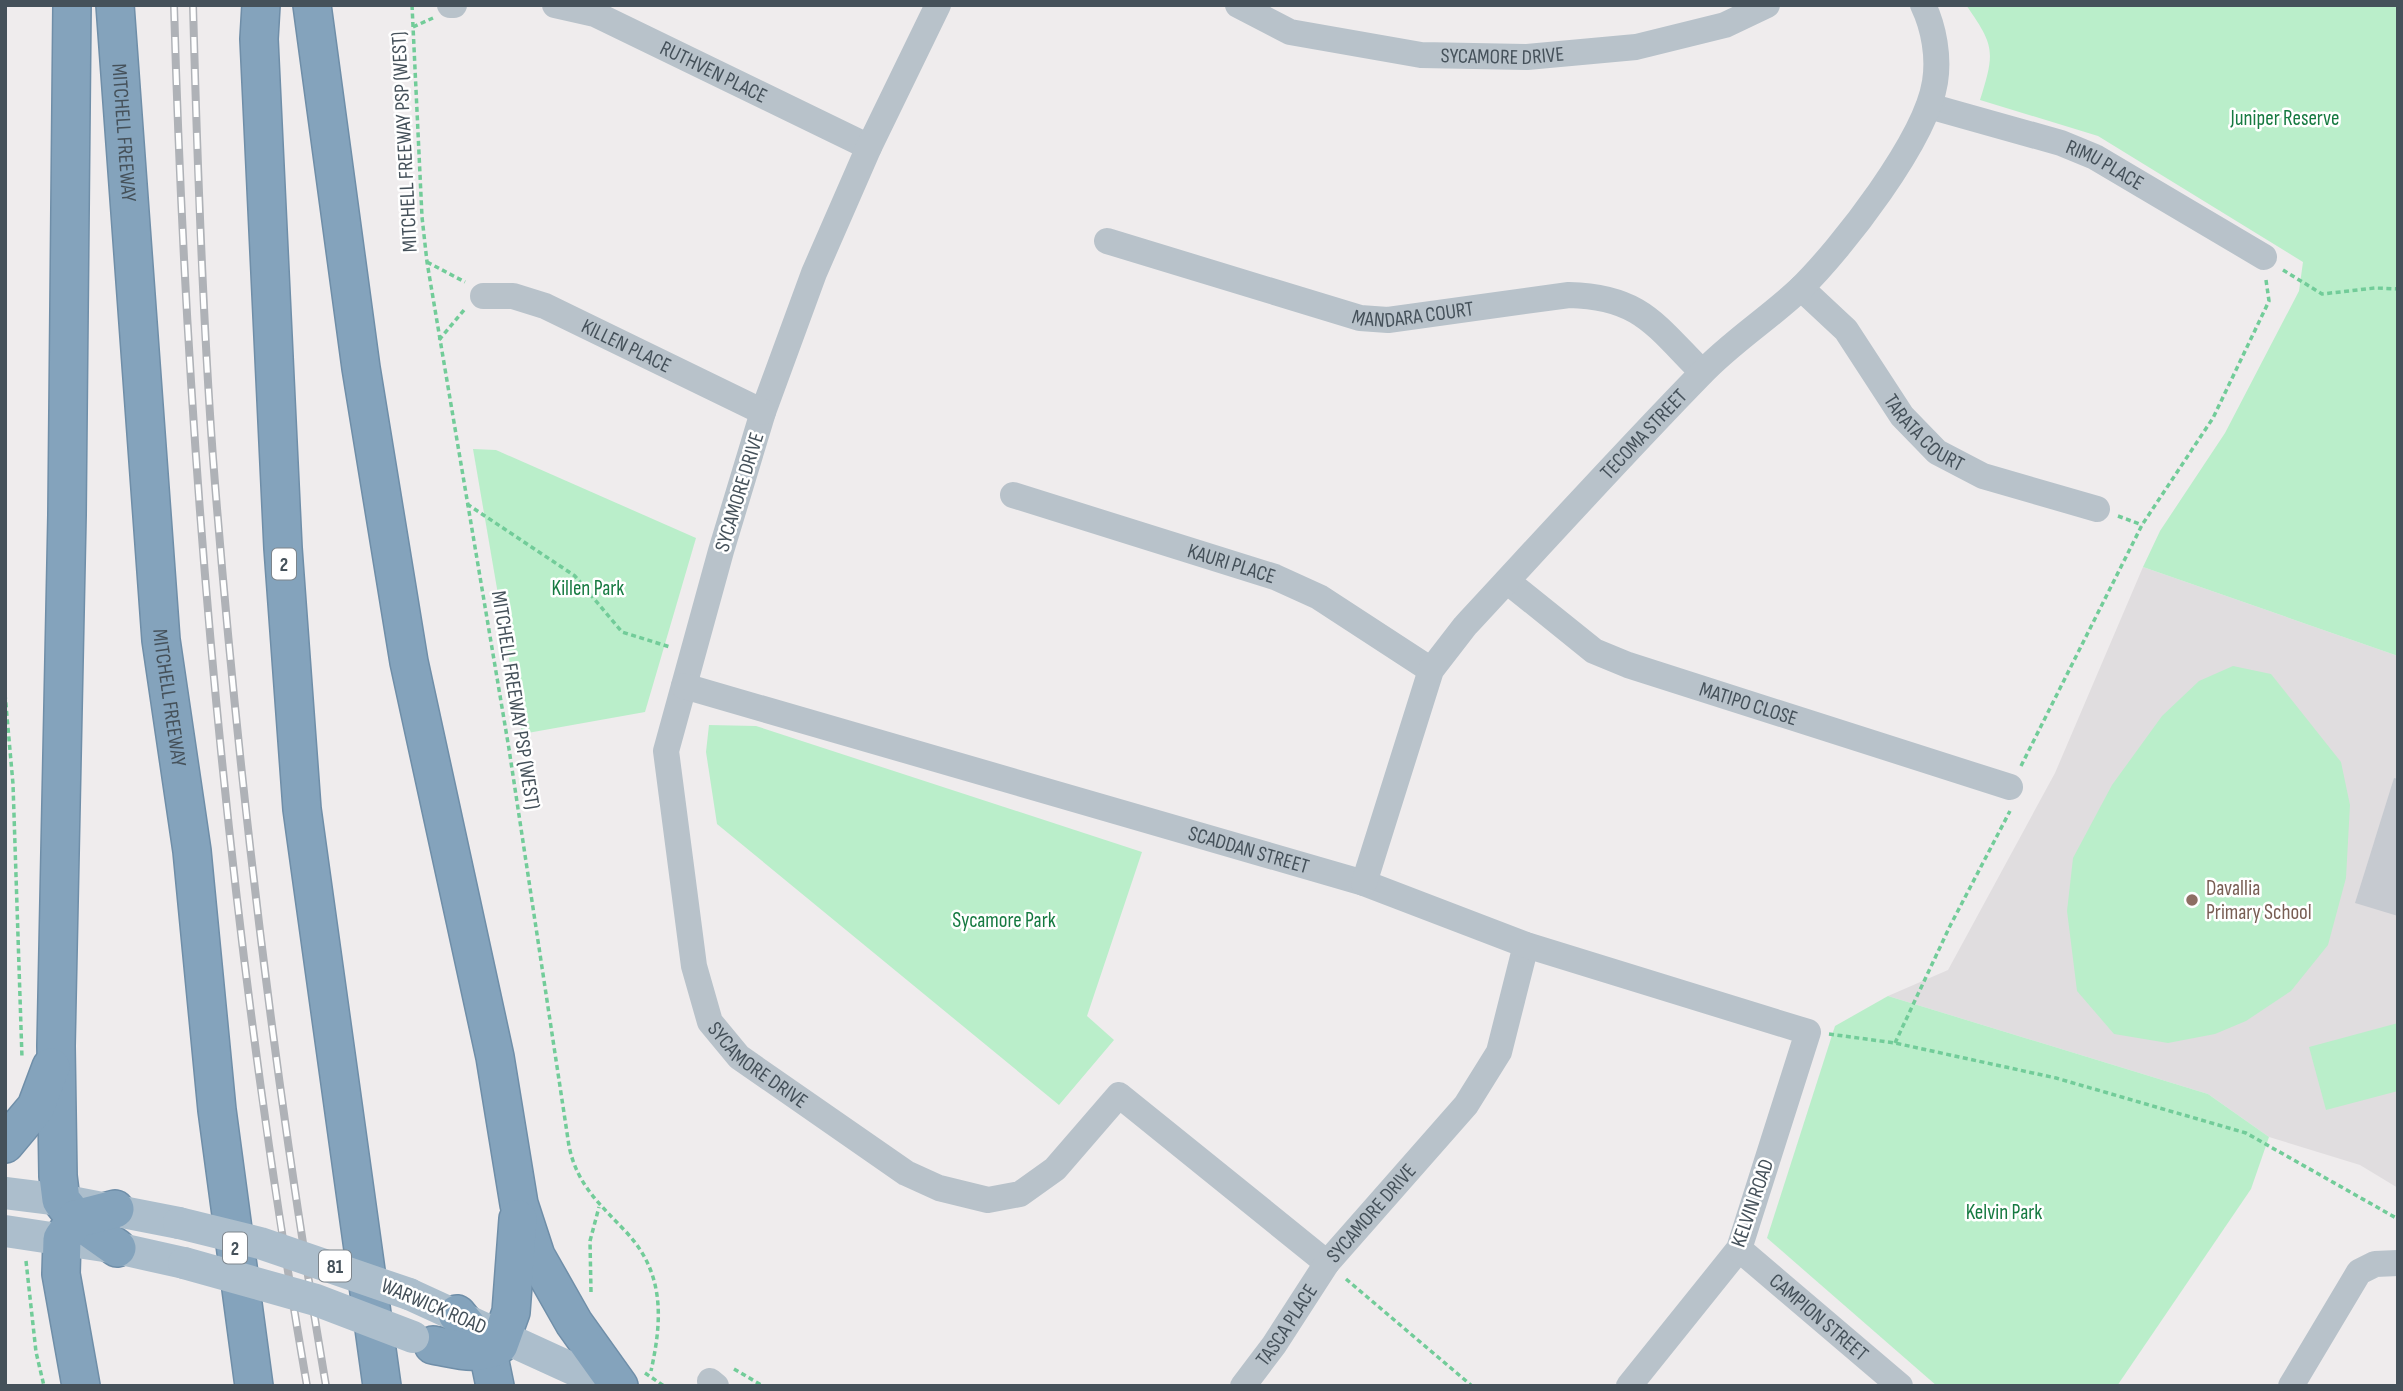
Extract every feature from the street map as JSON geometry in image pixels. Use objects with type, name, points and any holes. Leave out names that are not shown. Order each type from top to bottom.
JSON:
[{"type":"highway","points":[[72,5],[67,515],[57,1046],[58,1176],[66,1219],[61,1274],[80,1386]]},
{"type":"highway","name":"MITCHELL FREEWAY","points":[[115,5],[161,640],[192,851],[217,1110],[254,1386]]},
{"type":"highway","name":"2","points":[[261,5],[259,39],[283,548],[302,809],[382,1386]]},
{"type":"highway","points":[[313,5],[361,368],[409,662],[495,1057],[519,1204],[536,1256],[574,1323],[635,1379]]},
{"type":"highway","points":[[5,1144],[36,1107],[57,1046]]},
{"type":"highway","points":[[500,1366],[511,1312],[519,1204]]},
{"type":"highway","points":[[66,1219],[114,1209]]},
{"type":"highway","points":[[66,1219],[117,1248]]},
{"type":"highway","points":[[457,1314],[500,1366]]},
{"type":"highway","points":[[423,1341],[471,1352],[500,1366]]},
{"type":"main road","points":[[5,1193],[66,1219]]},
{"type":"main road","name":"WARWICK ROAD","points":[[114,1209],[260,1242],[457,1314]]},
{"type":"main road","points":[[5,1231],[66,1219]]},
{"type":"main road","name":"WARWICK ROAD","points":[[117,1248],[184,1263],[316,1300],[423,1341]]},
{"type":"main road","name":"WARWICK ROAD","points":[[500,1366],[610,1386]]},
{"type":"street","name":"RUTHVEN PLACE","points":[[555,5],[595,15],[869,147]]},
{"type":"street","name":"SYCAMORE DRIVE","points":[[938,5],[869,147],[814,273],[763,412],[666,751],[694,966],[710,1022],[739,1057],[906,1172],[939,1188],[988,1200],[1020,1194],[1055,1169],[1119,1095],[1327,1263],[1466,1105],[1485,1078],[1499,1052],[1526,945]]},
{"type":"street","name":"SYCAMORE DRIVE","points":[[1238,5],[1290,32],[1421,55],[1527,57],[1636,47],[1725,25],[1767,5]]},
{"type":"street","name":"TECOMA STREET","points":[[1364,883],[1431,670],[1465,626],[1702,372],[1801,288],[1873,200],[1929,106],[1935,82],[1935,51],[1929,19],[1923,5]]},
{"type":"street","name":"RIMU PLACE","points":[[1929,106],[2061,143],[2095,157],[2264,257]]},
{"type":"street","name":"MANDARA COURT","points":[[1107,241],[1360,318],[1388,320],[1569,295],[1597,296],[1641,311],[1702,372]]},
{"type":"street","name":"TARATA COURT","points":[[1801,288],[1846,330],[1902,416],[1937,452],[1983,477],[2096,509]]},
{"type":"street","name":"KILLEN PLACE","points":[[483,296],[513,296],[545,306],[763,412]]},
{"type":"street","name":"KAURI PLACE","points":[[1013,495],[1275,577],[1318,597],[1431,670]]},
{"type":"street","name":"MATIPO CLOSE","points":[[1507,581],[1594,651],[2011,797]]},
{"type":"street","name":"SCADDAN STREET","points":[[684,686],[1364,883],[1526,945],[1808,1031]]},
{"type":"street","name":"KELVIN ROAD","points":[[1629,1386],[1739,1249],[1808,1031]]},
{"type":"street","name":"CAMPION STREET","points":[[1739,1249],[1900,1386]]},
{"type":"street","name":"TASCA PLACE","points":[[1243,1386],[1274,1345],[1327,1263]]},
{"type":"street","points":[[2291,1386],[2359,1272],[2375,1264],[2398,1263]]},
{"type":"path","name":"MITCHELL FREEWAY PSP (WEST)","points":[[412,5],[422,216],[435,319],[569,1146],[582,1183],[638,1247],[656,1285],[660,1318],[635,1379]]},
{"type":"path","points":[[2264,257],[2322,294],[2375,288],[2398,289]]},
{"type":"path","points":[[1895,1043],[2142,525],[2214,418],[2269,301],[2264,257]]},
{"type":"path","points":[[467,504],[575,576],[622,632],[646,642],[693,652]]},
{"type":"path","points":[[5,694],[13,784],[22,1066]]},
{"type":"path","points":[[1808,1031],[1895,1043],[2056,1078],[2246,1133],[2398,1219]]},
{"type":"path","points":[[591,1298],[590,1241],[600,1206]]},
{"type":"path","points":[[26,1259],[36,1352],[44,1386]]},
{"type":"path","points":[[1327,1263],[1472,1386]]},
{"type":"shaded area","name":"Davallia Primary School","points":[[2143,567],[2398,656],[2398,1188],[2360,1165],[2269,1137],[2208,1094],[1888,996],[1948,970],[2055,773]]},
{"type":"green space","name":"Juniper Reserve","points":[[1966,5],[2398,5],[2398,656],[2143,567],[2160,531],[2225,433],[2299,291],[2303,262],[2098,136],[1980,100],[1988,71],[1990,50],[1983,30]]},
{"type":"green space","name":"Killen Park","points":[[473,449],[496,450],[696,538],[645,712],[522,734]]},
{"type":"green space","points":[[2233,666],[2271,674],[2341,762],[2350,805],[2346,878],[2328,945],[2291,991],[2246,1021],[2215,1034],[2168,1043],[2114,1034],[2077,991],[2067,911],[2073,858],[2112,785],[2162,716],[2199,681]]},
{"type":"green space","name":"Sycamore Park","points":[[709,725],[756,726],[1142,852],[1087,1016],[1114,1040],[1059,1105],[717,824],[706,752]]},
{"type":"green space","name":"Kelvin Park","points":[[1888,996],[2208,1094],[2269,1137],[2251,1189],[2117,1386],[1937,1386],[1767,1238],[1835,1026]]},
{"type":"green space","points":[[2398,1023],[2398,1091],[2326,1110],[2309,1047]]},
{"type":"building","points":[[2394,778],[2398,779],[2398,916],[2355,903]]},
{"type":"railway","points":[[174,5],[189,352],[216,698],[255,1043],[307,1386]]},
{"type":"railway","points":[[193,5],[206,345],[233,691],[274,1039],[326,1386]]},
{"type":"place","name":"Davallia Primary School","points":[[2192,900]]}]
